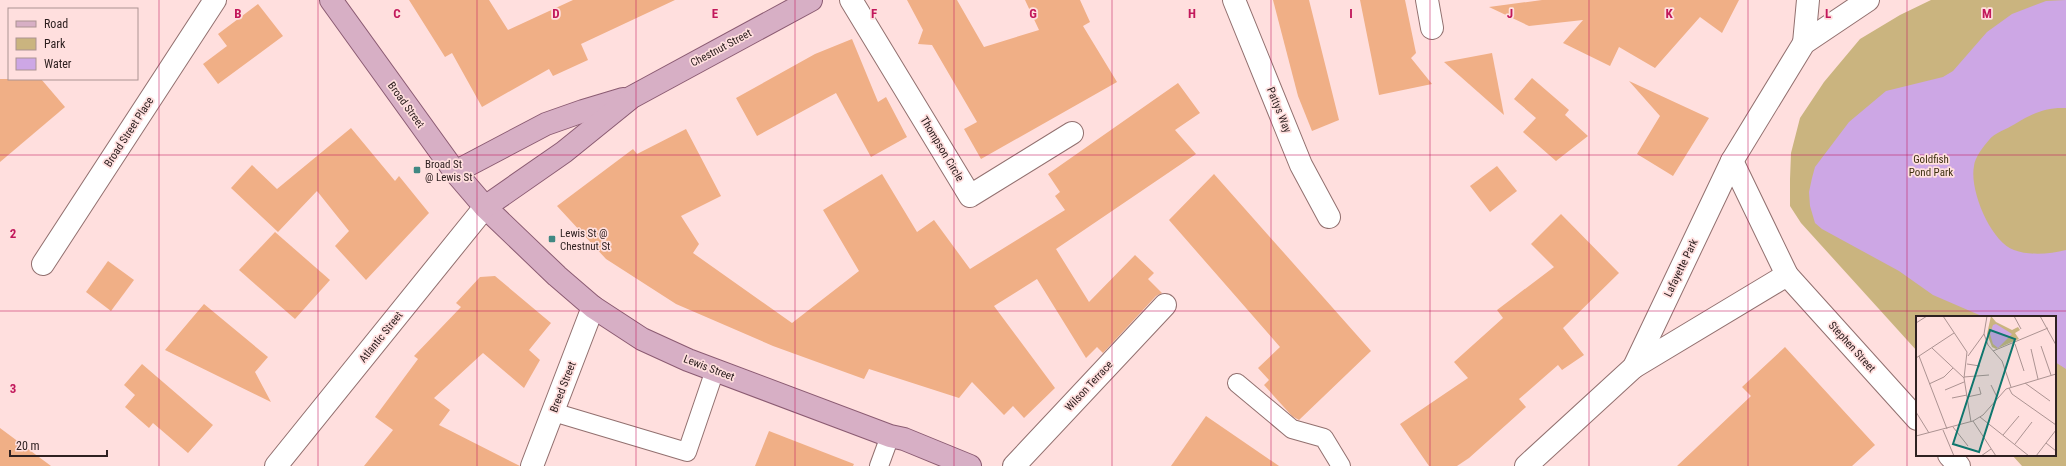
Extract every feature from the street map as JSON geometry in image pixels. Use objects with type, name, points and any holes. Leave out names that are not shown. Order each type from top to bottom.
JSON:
[{"type":"main road","name":"Broad Street","points":[[331,0],[455,172],[485,207]]},
{"type":"main road","name":"Chestnut Street","points":[[455,172],[546,124],[632,96],[811,0]]},
{"type":"main road","name":"Chestnut Street","points":[[485,207],[564,152],[632,96]]},
{"type":"main road","name":"Lewis Street","points":[[485,207],[557,276],[593,307],[642,339],[688,360],[890,436],[904,439],[970,466]]},
{"type":"street","name":"Broad Street Place","points":[[43,264],[215,0]]},
{"type":"street","name":"Thompson Circle","points":[[851,0],[970,196],[1072,133]]},
{"type":"street","name":"Pattys Way","points":[[1234,0],[1301,165],[1329,217]]},
{"type":"street","points":[[1427,0],[1432,28]]},
{"type":"street","name":"Lafayette Park","points":[[1804,43],[1808,0]]},
{"type":"street","name":"Lafayette Park","points":[[1526,466],[1634,367],[1732,161],[1804,43],[1868,0]]},
{"type":"street","name":"Stephen Street","points":[[1732,161],[1787,275],[1916,418]]},
{"type":"street","name":"Atlantic Street","points":[[276,466],[485,207]]},
{"type":"street","points":[[1634,367],[1787,275]]},
{"type":"street","name":"Wilson Terrace","points":[[1014,466],[1165,305]]},
{"type":"street","name":"Breed Street","points":[[532,466],[593,307]]},
{"type":"street","points":[[1950,456],[1959,466]]},
{"type":"lane","points":[[553,412],[687,452],[716,370]]},
{"type":"lane","points":[[1237,383],[1292,429],[1324,438],[1341,466]]},
{"type":"lane","points":[[879,466],[890,436]]},
{"type":"green space","name":"Goldfish Pond Park","points":[[1931,0],[2066,0],[2066,466],[2022,466],[2013,456],[2056,456],[2056,316],[1916,316],[1916,350],[1801,223],[1790,206],[1791,153],[1800,118],[1824,82],[1860,39],[1900,15]]},
{"type":"water","points":[[2066,0],[2066,108],[2039,112],[1994,135],[1978,156],[1974,166],[1973,176],[1978,201],[1984,214],[1997,237],[2005,245],[2020,252],[2033,254],[2053,253],[2066,250],[2066,369],[2056,363],[2056,316],[1982,316],[1933,295],[1899,271],[1822,229],[1815,223],[1810,206],[1809,192],[1815,167],[1849,122],[1886,91],[1943,77],[1953,71],[1987,32],[2012,14],[2046,1]]},
{"type":"building","points":[[409,0],[489,0],[508,30],[573,0],[675,0],[581,44],[588,60],[553,76],[549,69],[482,107],[452,53],[445,57]]},
{"type":"building","points":[[907,0],[957,0],[984,47],[1039,30],[1025,0],[1080,0],[1090,22],[1083,26],[1117,82],[981,159],[964,129],[977,122],[932,45],[918,44],[923,30]]},
{"type":"building","points":[[1273,0],[1309,0],[1339,120],[1312,131],[1298,96]]},
{"type":"building","points":[[1360,0],[1405,0],[1416,53],[1411,58],[1432,84],[1379,95]]},
{"type":"building","points":[[1542,0],[1739,0],[1722,33],[1700,17],[1655,68],[1619,47],[1610,66],[1563,43],[1583,20],[1529,26],[1489,7]]},
{"type":"building","points":[[258,4],[283,36],[218,84],[203,64],[227,46],[218,34]]},
{"type":"building","points":[[852,39],[878,102],[886,97],[907,137],[871,157],[836,93],[757,136],[736,98],[815,54]]},
{"type":"building","points":[[1492,53],[1504,115],[1444,62]]},
{"type":"building","points":[[1532,78],[1569,110],[1565,115],[1588,136],[1556,161],[1523,132],[1536,118],[1514,99]]},
{"type":"building","points":[[0,79],[42,80],[65,107],[0,162]]},
{"type":"building","points":[[1629,81],[1709,118],[1673,176],[1637,154],[1660,116]]},
{"type":"building","points":[[1178,83],[1200,113],[1175,130],[1196,154],[1056,249],[1089,302],[1135,255],[1154,273],[1148,279],[1162,293],[1156,296],[1103,353],[1097,347],[1086,358],[1037,279],[994,306],[1055,388],[1024,418],[1013,406],[1004,415],[972,382],[959,398],[869,369],[864,379],[773,346],[676,304],[606,259],[557,206],[633,149],[637,154],[686,129],[721,196],[681,216],[699,244],[693,253],[792,323],[859,271],[823,210],[882,174],[917,232],[934,220],[970,269],[1065,210],[1055,196],[1060,192],[1048,174]]},
{"type":"building","points":[[351,128],[395,181],[399,176],[429,213],[366,280],[335,246],[349,231],[317,191],[278,232],[231,188],[252,165],[277,189]]},
{"type":"building","points":[[1497,166],[1517,191],[1490,212],[1470,186]]},
{"type":"building","points":[[1214,174],[1371,351],[1299,420],[1292,416],[1264,385],[1269,380],[1258,368],[1280,347],[1169,220]]},
{"type":"building","points":[[1561,214],[1619,273],[1563,328],[1584,355],[1562,370],[1558,365],[1519,399],[1526,407],[1469,458],[1457,466],[1429,466],[1400,424],[1468,378],[1454,362],[1503,318],[1497,310],[1554,267],[1531,244]]},
{"type":"building","points":[[275,232],[330,280],[295,319],[239,270]]},
{"type":"building","points":[[108,261],[134,280],[111,311],[86,292]]},
{"type":"building","points":[[495,276],[551,323],[529,350],[540,360],[524,388],[483,353],[434,398],[450,410],[439,425],[520,466],[364,466],[393,430],[375,417],[418,359],[414,356],[461,307],[456,303],[480,277]]},
{"type":"building","points":[[204,304],[268,357],[255,372],[271,402],[165,350]]},
{"type":"building","points":[[1785,347],[1875,445],[1852,466],[1677,466],[1751,396],[1742,387]]},
{"type":"building","points":[[142,364],[213,425],[188,453],[153,423],[149,428],[125,407],[135,395],[124,385]]},
{"type":"building","points":[[1206,416],[1279,466],[1171,466]]},
{"type":"building","points":[[0,428],[51,466],[0,466]]},
{"type":"building","points":[[769,431],[854,464],[853,466],[755,466]]},
{"type":"place","name":"Broad St @ Lewis St","points":[[417,170]]},
{"type":"place","name":"Lewis St @ Chestnut St","points":[[552,239]]}]
